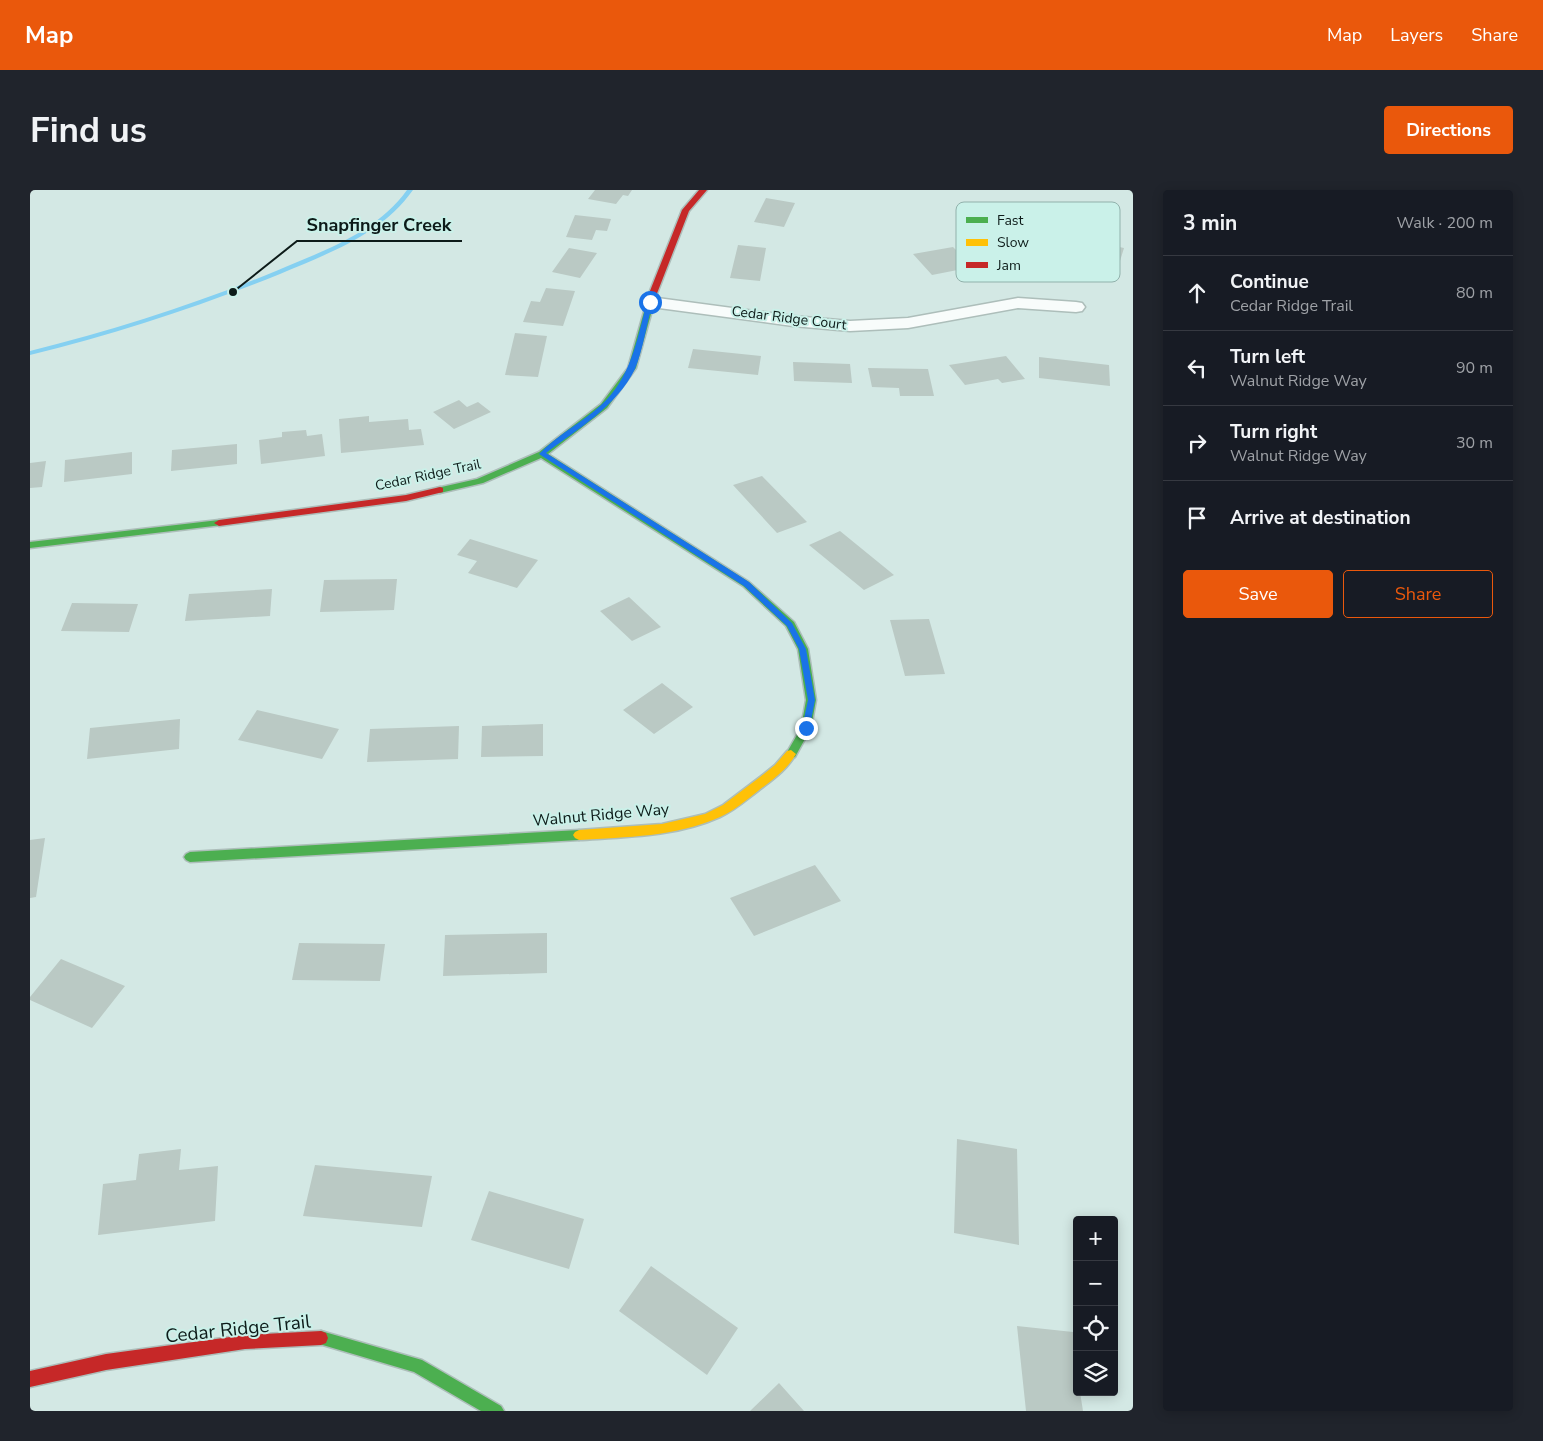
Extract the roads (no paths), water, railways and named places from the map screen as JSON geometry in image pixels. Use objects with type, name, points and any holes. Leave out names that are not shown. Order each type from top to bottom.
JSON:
[{"type":"street","name":"Cedar Ridge Trail","points":[[30,545],[218,524],[406,498],[480,481],[542,454],[604,406],[623,383],[632,368],[650,302],[673,239],[686,210],[703,190]]},
{"type":"street","name":"Cedar Ridge Court","points":[[650,302],[793,321],[850,326],[908,322],[1018,303],[1076,306]]},
{"type":"street","name":"Walnut Ridge Way","points":[[190,857],[616,832],[674,826],[709,817],[732,805],[776,772],[790,756],[806,728],[811,700],[803,649],[790,624],[746,584],[542,454]]},
{"type":"street","name":"Cedar Ridge Trail","points":[[30,1379],[106,1362],[235,1344],[321,1338],[417,1365],[496,1411]]},
{"type":"waterway","points":[[30,353],[97,336],[162,316],[227,293],[322,254],[373,227],[388,216],[410,190]]},
{"type":"place","name":"Snapfinger Creek","points":[[233,292]]}]
